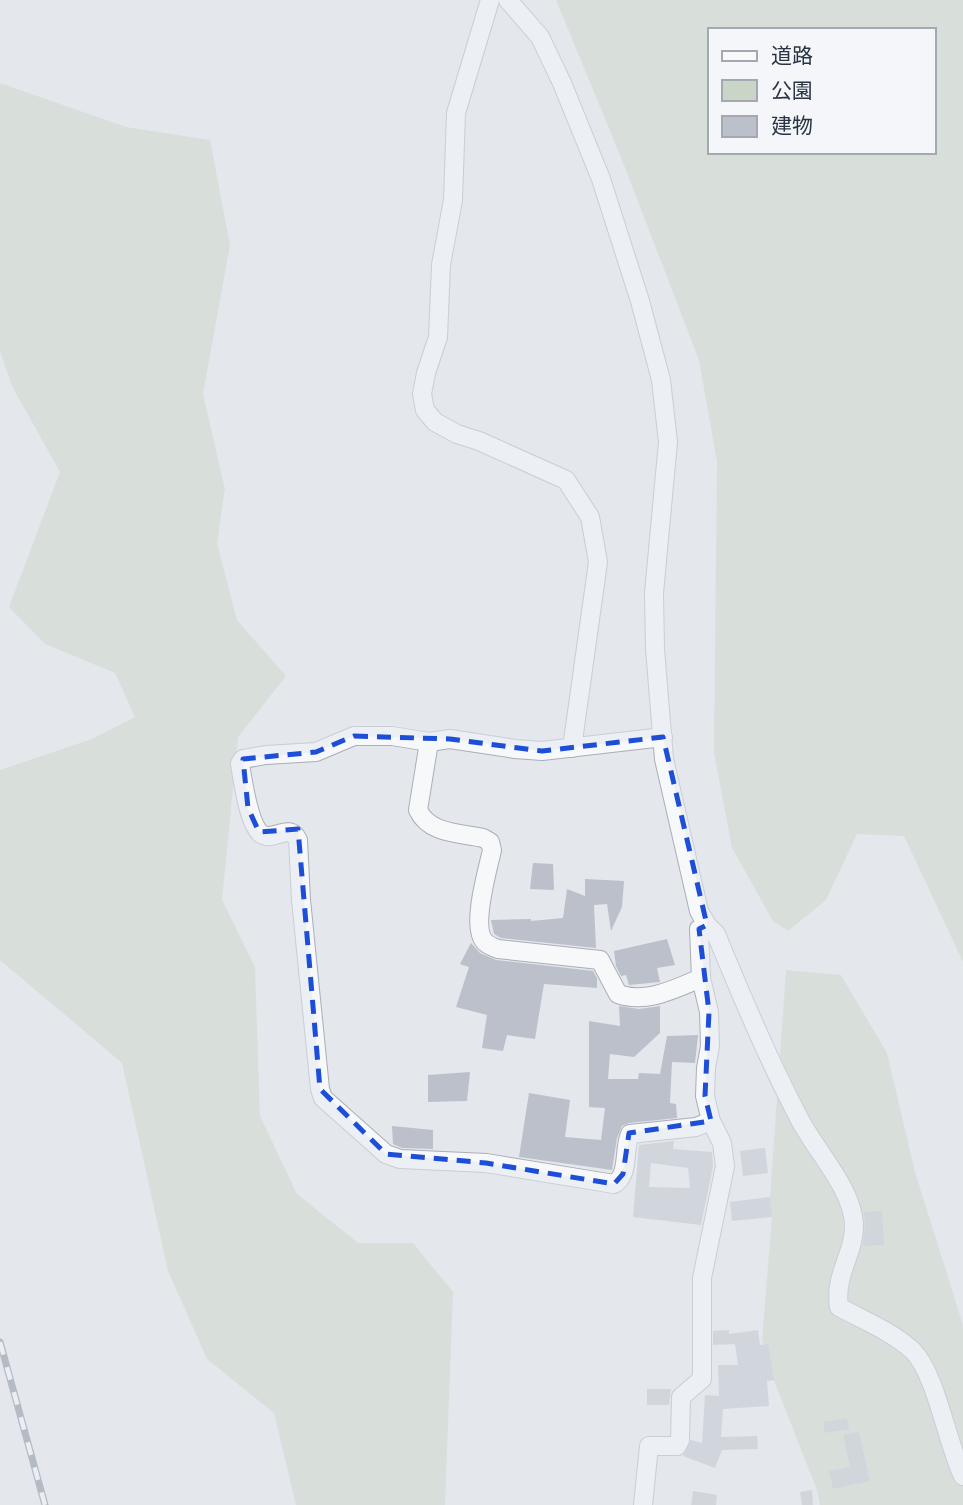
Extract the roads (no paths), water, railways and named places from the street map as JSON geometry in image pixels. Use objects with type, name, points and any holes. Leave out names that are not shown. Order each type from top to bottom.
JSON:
[{"type":"street","points":[[489,0],[456,113],[453,200],[441,265],[438,337],[422,394],[425,410],[435,422],[566,480],[590,517],[598,562],[572,747]]},
{"type":"street","points":[[508,0],[540,37],[601,179],[640,301],[661,380],[668,442],[654,593],[655,649],[664,759],[699,911],[716,934],[752,1023],[802,1123],[847,1198],[854,1224],[837,1293],[839,1307],[887,1333],[913,1352],[926,1370],[963,1476]]},
{"type":"street","points":[[663,737],[542,751],[450,739],[429,742],[392,736],[354,736],[316,752],[266,755],[243,759],[240,764],[248,808],[259,832],[266,835],[289,831],[299,840],[301,900],[323,1098],[392,1157],[486,1163],[599,1184],[614,1184],[620,1181],[631,1134],[696,1127],[711,1121]]},
{"type":"street","points":[[429,742],[418,810],[422,819],[432,827],[483,838],[490,842],[492,850],[480,908],[480,934],[484,942],[498,949],[600,960],[618,994],[628,998],[667,993],[701,978]]},
{"type":"street","points":[[643,1505],[649,1446],[677,1446],[680,1440],[681,1397],[702,1379],[702,1278],[724,1166],[722,1143],[711,1121],[705,1096],[710,1046],[709,1012],[701,978],[699,929],[707,925]]},
{"type":"railway","points":[[0,1342],[45,1505]]}]
